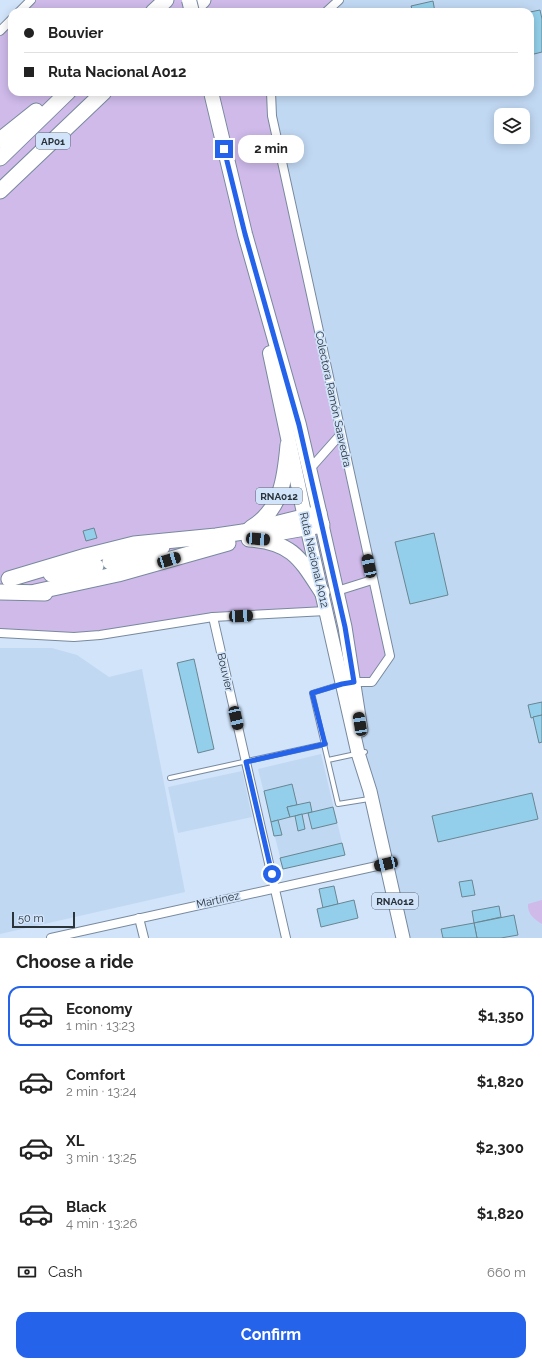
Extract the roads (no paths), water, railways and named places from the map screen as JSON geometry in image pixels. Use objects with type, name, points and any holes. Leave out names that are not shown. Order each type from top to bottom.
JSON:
[{"type":"highway","points":[[157,8],[166,0]]},
{"type":"highway","points":[[195,8],[202,0]]},
{"type":"highway","points":[[0,140],[53,96]]},
{"type":"highway","name":"AP01","points":[[0,158],[64,96]]},
{"type":"highway","name":"AP01","points":[[1,191],[100,96]]},
{"type":"highway","name":"Ruta Nacional A012","points":[[212,96],[245,234],[288,445],[313,521]]},
{"type":"highway","name":"Ruta Nacional A012","points":[[245,234],[299,425],[309,470],[313,521]]},
{"type":"highway","name":"RNA012","points":[[246,535],[272,511],[280,494],[286,473],[288,445]]},
{"type":"highway","points":[[0,592],[35,592],[118,574],[169,560],[246,535],[313,521]]},
{"type":"highway","points":[[5,579],[134,544],[246,535],[280,545],[293,552],[322,592]]},
{"type":"highway","points":[[35,592],[103,564],[182,540]]},
{"type":"highway","points":[[5,579],[103,564],[169,560]]},
{"type":"main road","name":"Ruta Nacional A012","points":[[313,521],[337,591],[345,627],[348,683]]},
{"type":"main road","name":"Ruta Nacional A012","points":[[313,521],[322,592],[326,611],[348,683],[403,938]]},
{"type":"street","points":[[23,8],[31,0]]},
{"type":"street","points":[[330,8],[339,0]]},
{"type":"street","points":[[0,31],[8,23]]},
{"type":"street","name":"Colectora Ramón Saavedra","points":[[271,96],[272,116],[340,435],[390,656],[372,682],[348,683]]},
{"type":"street","points":[[309,470],[340,435]]},
{"type":"street","points":[[337,591],[372,580]]},
{"type":"street","points":[[0,633],[74,637],[100,635],[213,617],[326,611]]},
{"type":"street","name":"Bouvier","points":[[213,617],[286,938]]},
{"type":"street","name":"Martínez","points":[[51,938],[386,864]]},
{"type":"street","points":[[139,918],[144,938]]},
{"type":"lane","points":[[348,683],[312,693],[338,804],[371,795]]},
{"type":"lane","points":[[170,778],[325,744]]},
{"type":"lane","points":[[328,760],[362,752]]}]
